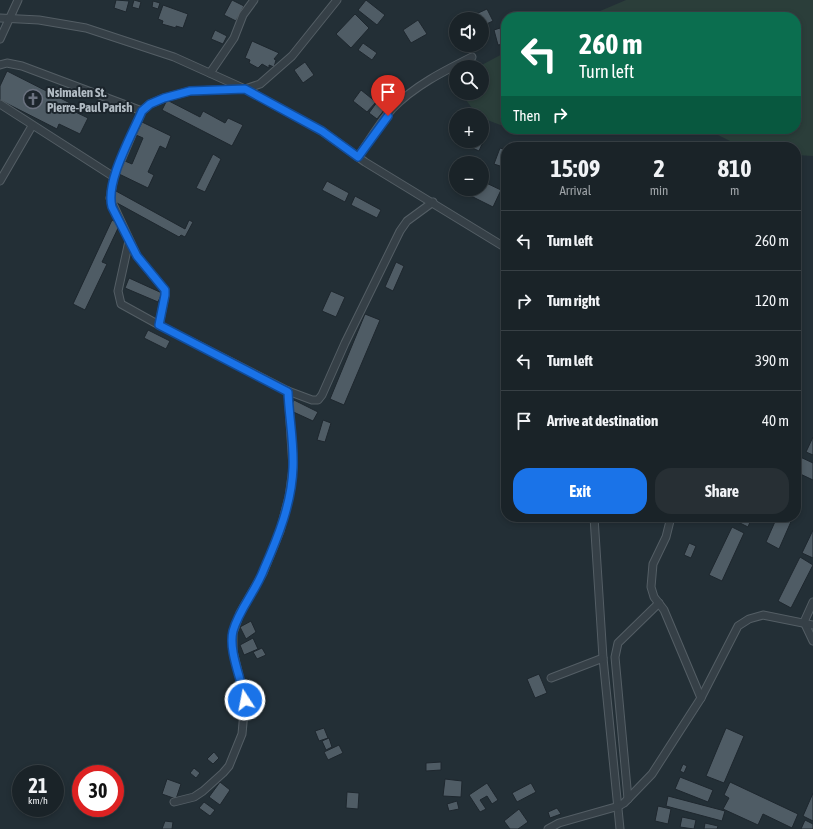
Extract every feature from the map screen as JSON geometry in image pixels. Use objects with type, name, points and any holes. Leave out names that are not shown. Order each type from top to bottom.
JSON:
[{"type":"street","points":[[0,39],[18,0]]},
{"type":"street","points":[[210,73],[234,38],[243,15],[254,0]]},
{"type":"street","points":[[159,325],[165,290],[148,271],[129,241],[110,198],[114,177],[142,111],[150,104],[164,98],[190,91],[245,89],[260,84],[292,56],[337,0]]},
{"type":"street","points":[[0,18],[39,20],[86,28],[174,57],[210,73],[245,89],[322,131],[358,157],[501,245]]},
{"type":"street","points":[[358,157],[393,109],[406,97],[448,69],[472,57]]},
{"type":"street","points":[[0,65],[7,63],[22,66],[142,111]]},
{"type":"street","points":[[0,104],[32,126],[114,177]]},
{"type":"street","points":[[0,181],[32,126]]},
{"type":"street","points":[[129,241],[118,291],[121,304],[288,392],[312,400],[318,400],[322,395],[348,336],[400,231],[407,221],[433,202]]},
{"type":"street","points":[[174,802],[194,797],[204,791],[223,773],[229,766],[242,734],[245,700],[233,651],[232,633],[240,613],[266,566],[280,531],[289,497],[293,468],[288,392]]},
{"type":"street","points":[[594,522],[603,658],[619,806],[620,829]]},
{"type":"street","points":[[670,522],[666,537],[653,564],[651,587],[654,597],[664,610],[701,698]]},
{"type":"street","points":[[813,602],[804,622],[813,641]]},
{"type":"street","points":[[628,798],[615,657],[618,643],[659,603]]},
{"type":"street","points":[[548,829],[559,823],[619,806],[652,774],[701,698],[738,626],[749,619],[762,615],[804,622],[813,625]]},
{"type":"street","points":[[551,678],[603,658]]},
{"type":"green space","points":[[626,0],[813,0],[813,156],[801,155],[801,142],[732,142],[716,134],[801,134],[801,12],[598,12]]},
{"type":"green space","points":[[501,55],[501,125],[489,121],[489,108],[472,108],[466,100],[489,100],[489,61]]},
{"type":"building","points":[[116,0],[129,1],[126,12],[114,8]]},
{"type":"building","points":[[134,0],[141,2],[139,9],[132,7]]},
{"type":"building","points":[[232,0],[244,6],[236,21],[224,15]]},
{"type":"building","points":[[366,0],[385,15],[377,25],[358,10]]},
{"type":"building","points":[[153,1],[160,3],[158,9],[152,7]]},
{"type":"building","points":[[163,5],[188,14],[183,28],[176,26],[176,28],[162,24],[163,21],[158,19]]},
{"type":"building","points":[[487,9],[488,12],[480,12]]},
{"type":"building","points":[[489,13],[493,21],[489,23]]},
{"type":"building","points":[[355,14],[369,28],[351,48],[336,34]]},
{"type":"building","points":[[418,20],[427,34],[411,43],[403,30]]},
{"type":"building","points":[[500,28],[501,44],[498,45],[494,30]]},
{"type":"building","points":[[215,30],[227,36],[223,44],[211,39]]},
{"type":"building","points":[[252,41],[279,53],[274,59],[276,60],[274,67],[269,65],[269,68],[262,64],[258,68],[249,63],[250,60],[245,58]]},
{"type":"building","points":[[363,43],[377,53],[372,60],[358,50]]},
{"type":"building","points":[[305,62],[314,75],[303,83],[294,70]]},
{"type":"building","points":[[7,71],[70,103],[67,108],[88,118],[80,134],[59,124],[57,129],[0,100],[0,86]]},
{"type":"building","points":[[361,90],[376,102],[367,112],[353,101]]},
{"type":"building","points":[[167,100],[200,117],[203,111],[225,123],[228,118],[243,125],[232,146],[162,110]]},
{"type":"building","points":[[377,102],[385,109],[377,119],[369,113]]},
{"type":"building","points":[[142,122],[171,136],[166,149],[160,146],[148,172],[154,175],[148,188],[119,174],[125,161],[132,164],[143,138],[136,135]]},
{"type":"building","points":[[472,148],[480,148],[479,151]]},
{"type":"building","points":[[500,148],[501,148],[501,166],[494,164]]},
{"type":"building","points":[[213,154],[221,159],[205,192],[196,188]]},
{"type":"building","points":[[327,181],[349,193],[345,202],[322,190]]},
{"type":"building","points":[[489,184],[501,190],[493,207],[471,196],[489,196]]},
{"type":"building","points":[[116,191],[185,229],[189,220],[193,222],[185,237],[181,235],[179,237],[117,203],[116,206],[112,199]]},
{"type":"building","points":[[355,196],[381,210],[377,218],[351,205]]},
{"type":"building","points":[[112,220],[120,224],[102,262],[107,264],[85,310],[73,304]]},
{"type":"building","points":[[396,262],[404,266],[393,291],[385,287]]},
{"type":"building","points":[[129,278],[162,293],[158,302],[125,288]]},
{"type":"building","points":[[331,291],[345,297],[336,317],[322,311]]},
{"type":"building","points":[[365,314],[380,320],[344,405],[330,399]]},
{"type":"building","points":[[148,330],[170,341],[166,349],[144,338]]},
{"type":"building","points":[[294,400],[318,412],[313,421],[289,410]]},
{"type":"building","points":[[323,420],[331,423],[325,442],[317,440]]},
{"type":"building","points":[[813,437],[813,455],[806,452]]},
{"type":"building","points":[[801,457],[813,463],[813,480],[801,474]]},
{"type":"building","points":[[738,522],[750,522],[748,527]]},
{"type":"building","points":[[775,522],[791,522],[779,549],[766,542]]},
{"type":"building","points":[[732,527],[744,533],[722,581],[709,575]]},
{"type":"building","points":[[813,530],[813,558],[802,553]]},
{"type":"building","points":[[689,543],[696,546],[691,558],[684,555]]},
{"type":"building","points":[[800,557],[813,565],[791,608],[778,601]]},
{"type":"building","points":[[251,621],[256,632],[246,639],[240,627]]},
{"type":"building","points":[[253,638],[258,649],[244,655],[240,645]]},
{"type":"building","points":[[262,648],[266,655],[257,659],[253,652]]},
{"type":"building","points":[[539,674],[547,693],[535,698],[527,679]]},
{"type":"building","points":[[324,728],[328,738],[319,741],[315,731]]},
{"type":"building","points":[[726,728],[744,736],[724,783],[706,776]]},
{"type":"building","points":[[329,738],[332,747],[326,750],[322,741]]},
{"type":"building","points":[[339,745],[343,753],[328,760],[324,752]]},
{"type":"building","points":[[214,752],[219,758],[213,764],[207,759]]},
{"type":"building","points":[[441,762],[441,770],[426,771],[426,763]]},
{"type":"building","points":[[683,764],[687,766],[684,773],[680,771]]},
{"type":"building","points":[[194,768],[200,773],[196,778],[190,773]]},
{"type":"building","points":[[680,777],[713,790],[708,802],[675,789]]},
{"type":"building","points":[[167,779],[181,784],[176,799],[162,794]]},
{"type":"building","points":[[445,779],[462,781],[461,797],[443,796]]},
{"type":"building","points":[[220,782],[230,790],[220,805],[209,797]]},
{"type":"building","points":[[730,782],[798,814],[792,828],[763,814],[758,825],[723,809],[729,798],[724,795]]},
{"type":"building","points":[[487,783],[498,800],[492,804],[487,796],[480,800],[486,809],[480,812],[469,795]]},
{"type":"building","points":[[531,783],[536,792],[517,802],[512,793]]},
{"type":"building","points":[[347,792],[359,793],[358,809],[346,808]]},
{"type":"building","points":[[813,793],[813,821],[803,816]]},
{"type":"building","points":[[668,796],[725,811],[722,821],[666,806]]},
{"type":"building","points":[[457,801],[459,809],[449,811],[447,804]]},
{"type":"building","points":[[204,802],[215,810],[210,816],[199,808]]},
{"type":"building","points":[[658,806],[671,809],[668,824],[655,821]]},
{"type":"building","points":[[557,808],[561,814],[550,818],[548,812]]},
{"type":"building","points":[[519,809],[528,822],[518,829],[510,829],[504,821]]},
{"type":"building","points":[[682,817],[696,820],[694,829],[680,827]]},
{"type":"building","points":[[805,820],[813,824],[813,829],[801,829]]},
{"type":"building","points":[[165,821],[173,822],[172,829],[162,829]]},
{"type":"building","points":[[705,823],[718,826],[717,829],[704,829]]},
{"type":"place","name":"Nsimalen St. Pierre-Paul Parish","points":[[33,99]]},
{"type":"route","points":[[245,700],[233,651],[232,633],[240,613],[263,573],[280,531],[289,497],[293,468],[288,392],[159,325],[165,290],[137,256],[112,207],[110,198],[114,177],[142,111],[150,104],[164,98],[190,91],[202,89],[245,89],[266,99],[322,131],[358,157],[382,122],[388,116]]}]
